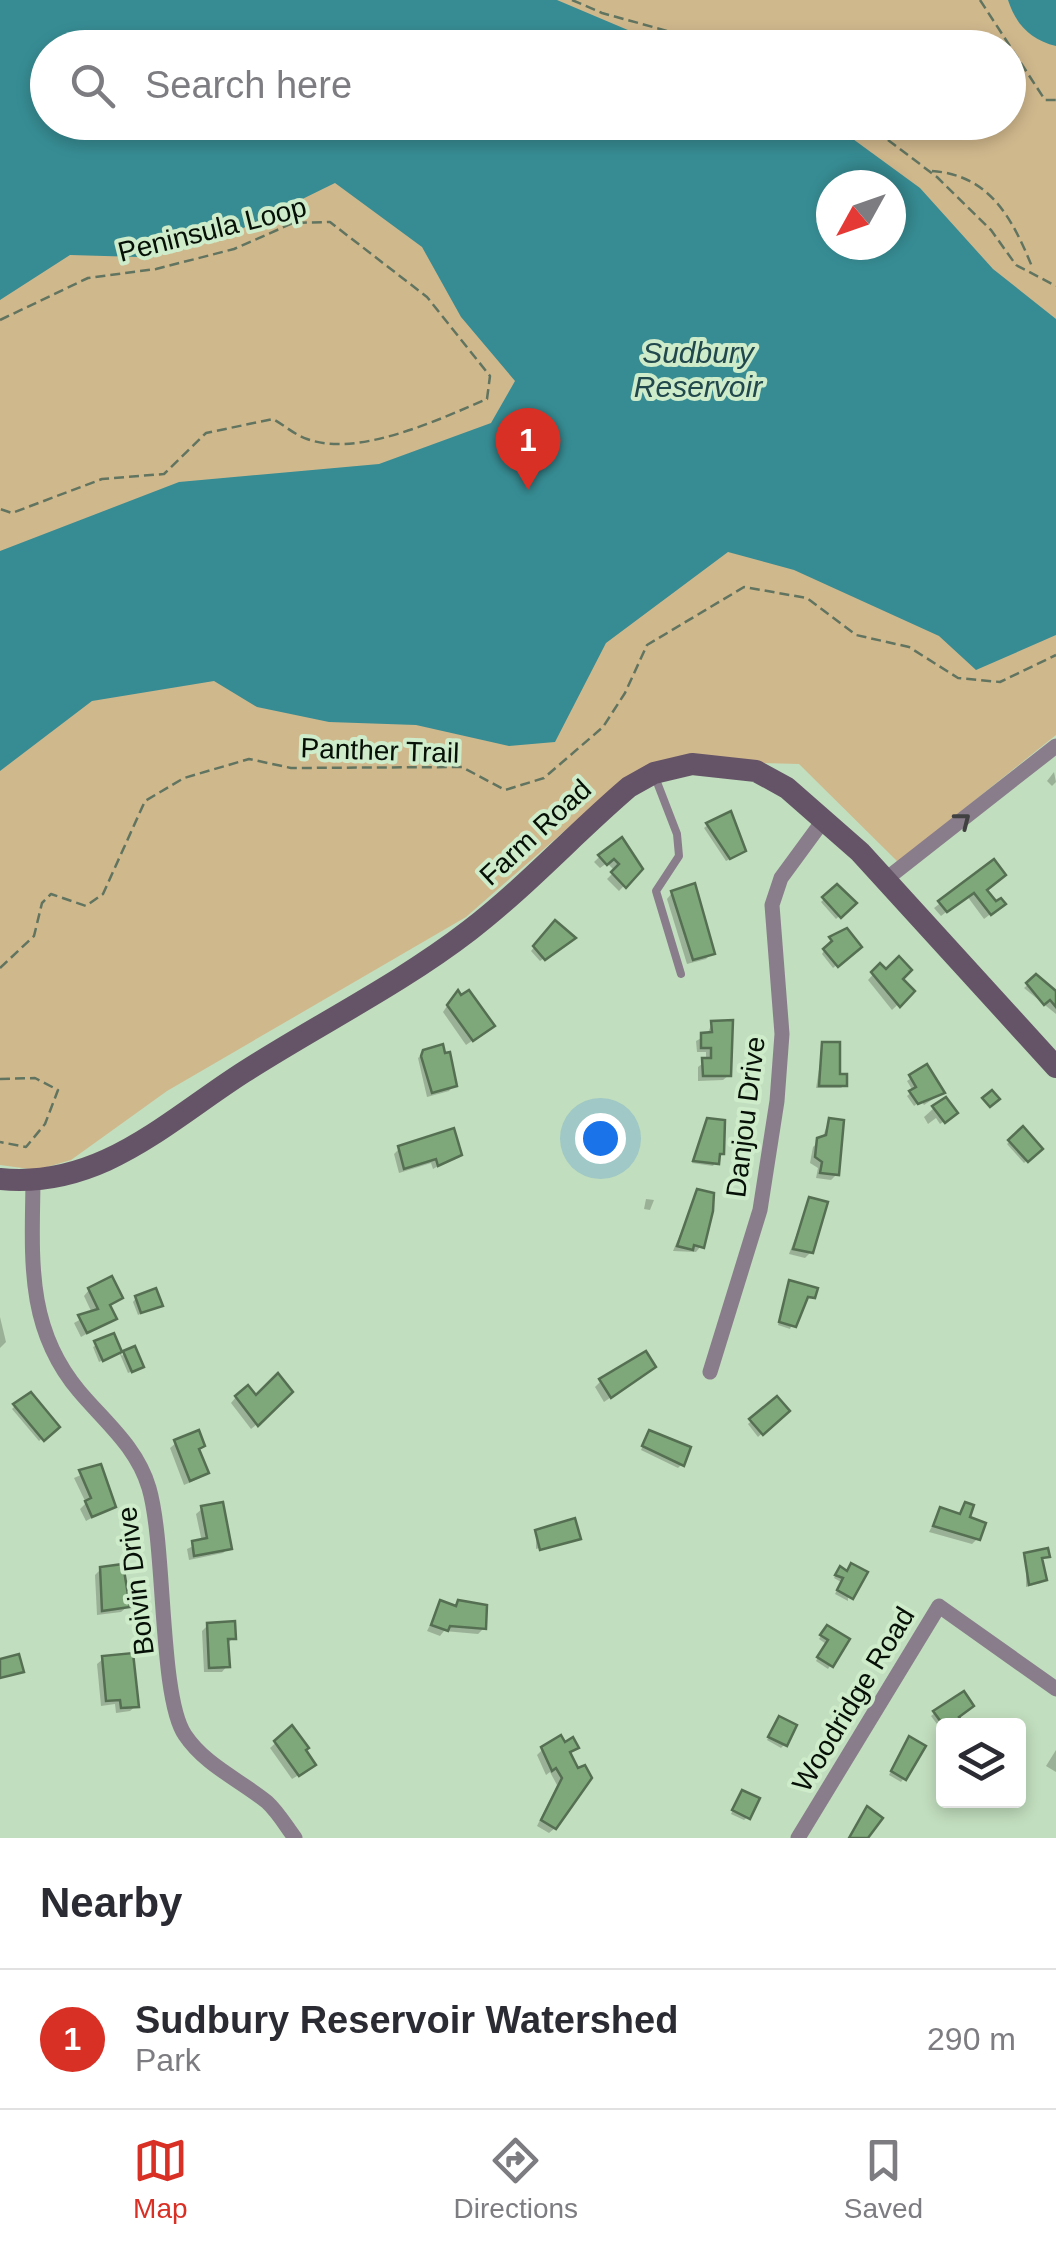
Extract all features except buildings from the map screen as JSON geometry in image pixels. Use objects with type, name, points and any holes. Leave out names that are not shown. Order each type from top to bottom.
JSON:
[{"type":"street","points":[[886,880],[1056,746]]},
{"type":"street","name":"Farm Road","points":[[0,1178],[33,1182],[72,1176],[133,1149],[244,1072],[416,968],[484,918],[629,786],[654,773],[692,764],[756,771],[788,788],[825,818],[1056,1067]]},
{"type":"street","name":"Danjou Drive","points":[[710,1372],[760,1210],[777,1101],[782,1034],[772,905],[781,878],[825,818]]},
{"type":"street","name":"Boivin Drive","points":[[33,1182],[32,1288],[54,1357],[80,1393],[110,1420],[148,1485],[159,1533],[174,1701],[184,1734],[209,1761],[270,1804],[295,1838]]},
{"type":"street","name":"Woodridge Road","points":[[798,1838],[939,1606],[1056,1689]]},
{"type":"lane","points":[[654,773],[678,834],[678,856],[656,890],[681,974]]},
{"type":"path","points":[[572,0],[602,13],[664,30]]},
{"type":"path","points":[[980,0],[1000,30]]},
{"type":"path","points":[[1026,71],[1045,100],[1056,100]]},
{"type":"path","points":[[888,140],[992,230],[1016,265],[1034,270],[1056,286]]},
{"type":"path","points":[[928,171],[946,172],[989,190],[1014,221],[1034,270]]},
{"type":"path","name":"Peninsula Loop","points":[[0,320],[88,278],[156,269],[234,249],[293,224],[330,222],[427,297],[490,376],[488,399],[424,426],[352,444],[308,440],[273,419],[206,433],[164,474],[102,479],[12,513],[0,510]]},
{"type":"path","name":"Panther Trail","points":[[0,968],[34,936],[42,903],[51,894],[86,906],[103,894],[145,801],[184,778],[250,759],[291,768],[462,767],[505,790],[544,778],[603,727],[626,693],[646,644],[744,587],[807,598],[856,635],[909,648],[958,678],[1000,682],[1056,655]]},
{"type":"path","points":[[0,1079],[36,1078],[58,1090],[45,1124],[26,1147],[0,1142]]},
{"type":"shaded area","points":[[0,0],[1056,0],[1056,735],[898,862],[799,764],[673,761],[577,820],[466,917],[167,1091],[71,1160],[37,1170],[0,1165]]},
{"type":"water","name":"Sudbury Reservoir","points":[[0,0],[557,0],[628,30],[30,30],[30,140],[854,140],[895,170],[816,170],[816,260],[906,260],[906,178],[920,188],[993,269],[1056,319],[1056,635],[976,670],[939,636],[794,570],[728,552],[606,643],[555,742],[509,746],[416,725],[329,722],[257,707],[214,681],[92,701],[0,771],[0,551],[179,482],[379,464],[491,423],[515,381],[461,317],[422,247],[335,183],[231,234],[139,257],[70,255],[0,300]]},
{"type":"water","points":[[1008,0],[1056,0],[1056,46],[1026,30]]},
{"type":"place","name":"Sudbury Reservoir Watershed","points":[[528,490]]}]
